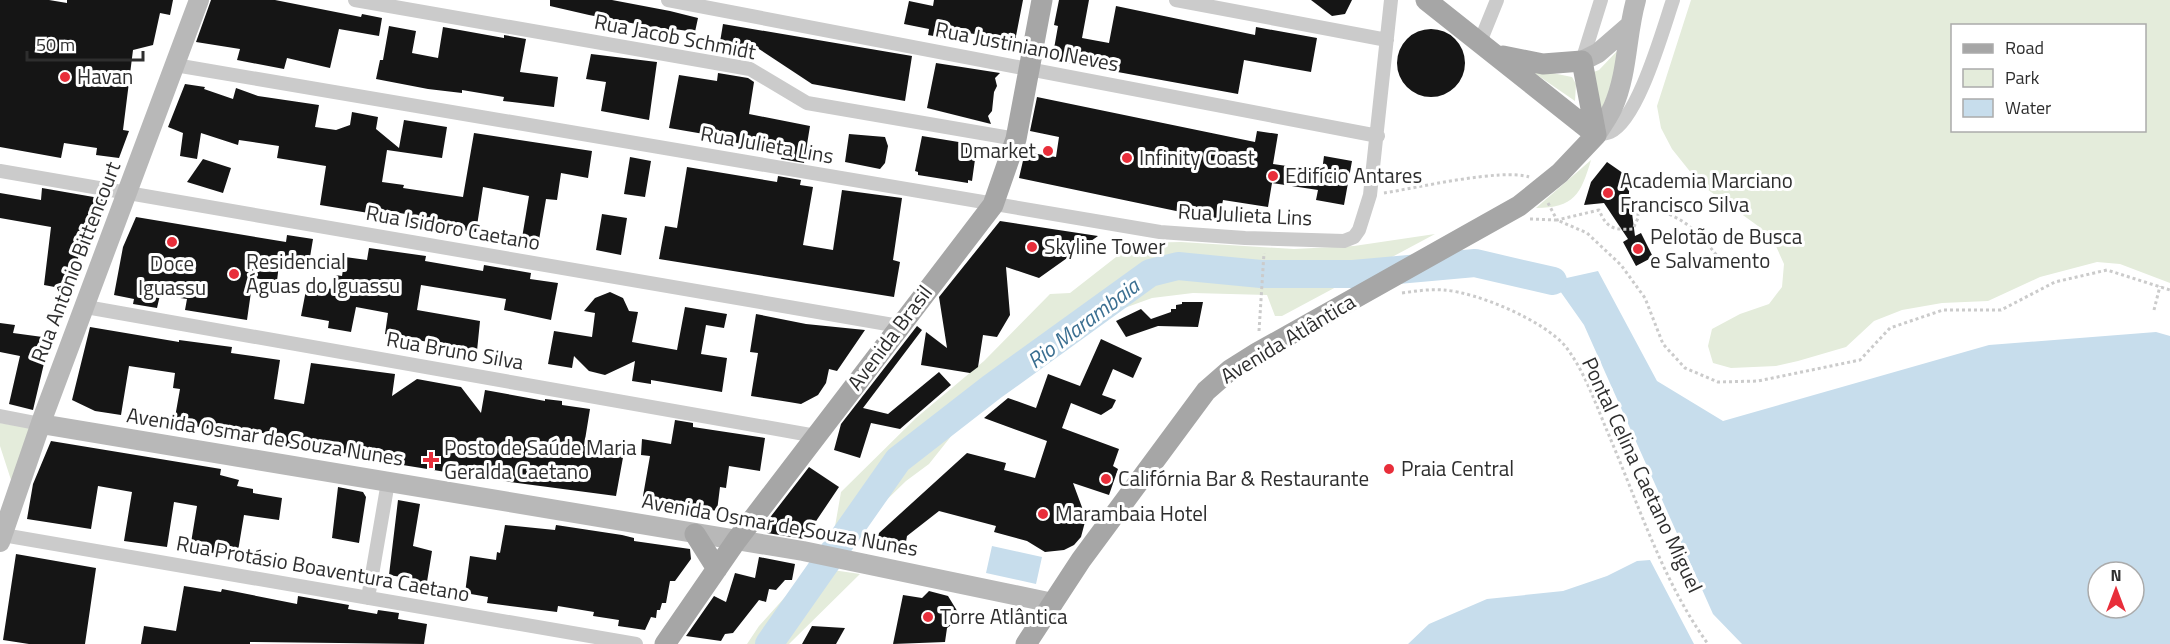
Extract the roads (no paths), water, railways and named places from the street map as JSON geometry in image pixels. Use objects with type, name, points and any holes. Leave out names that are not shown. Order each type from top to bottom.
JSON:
[{"type":"main road","name":"Avenida Brasil","points":[[665,644],[736,541],[993,205],[1016,139],[1042,0]]},
{"type":"main road","points":[[1426,0],[1596,135]]},
{"type":"main road","points":[[1498,55],[1543,64],[1582,62],[1596,135]]},
{"type":"main road","name":"Avenida Atlântica","points":[[1026,644],[1081,560],[1206,391],[1230,370],[1498,218],[1540,190],[1580,154],[1596,135]]},
{"type":"main road","points":[[694,534],[717,568]]},
{"type":"street","name":"Rua Antônio Bittencourt","points":[[1,538],[41,424],[199,0]]},
{"type":"street","name":"Rua Jacob Schmidt","points":[[355,0],[750,69],[807,103],[1016,139]]},
{"type":"street","name":"Rua Justiniano Neves","points":[[668,0],[1378,135]]},
{"type":"street","points":[[1176,0],[1387,40]]},
{"type":"street","points":[[1378,135],[1391,0]]},
{"type":"street","points":[[1480,42],[1497,0]]},
{"type":"street","points":[[1582,62],[1601,0]]},
{"type":"street","points":[[1596,135],[1613,108],[1620,87],[1626,62],[1628,27],[1636,0]]},
{"type":"street","points":[[1596,135],[1611,132],[1626,117],[1636,101],[1673,0]]},
{"type":"street","points":[[1582,62],[1603,49],[1628,27]]},
{"type":"street","name":"Rua Julieta Lins","points":[[175,65],[993,205],[1192,236],[1344,241],[1354,237],[1370,195],[1378,135]]},
{"type":"street","name":"Rua Isidoro Caetano","points":[[0,171],[899,326]]},
{"type":"street","name":"Rua Bruno Silva","points":[[86,307],[816,436]]},
{"type":"street","name":"Avenida Osmar de Souza Nunes","points":[[0,416],[865,562],[1053,603]]},
{"type":"street","points":[[369,598],[388,482]]},
{"type":"street","name":"Rua Protásio Boaventura Caetano","points":[[1,538],[636,644]]},
{"type":"water","points":[[1598,271],[1657,381],[1723,421],[1989,345],[2156,332],[2170,336],[2170,644],[1742,644],[1713,614],[1584,325],[1553,281]]},
{"type":"water","points":[[992,546],[1042,557],[1036,584],[986,573]]},
{"type":"water","points":[[1650,560],[1694,644],[1408,644],[1429,624],[1487,599],[1563,591],[1607,576],[1637,561]]},
{"type":"waterway","name":"Rio Marambaia","points":[[769,644],[898,460],[992,387],[1150,273],[1178,266],[1261,274],[1353,274],[1475,263],[1553,281]]},
{"type":"place","name":"Havan","points":[[65,77]]},
{"type":"place","name":"Dmarket","points":[[1048,151]]},
{"type":"place","name":"Infinity Coast","points":[[1127,158]]},
{"type":"place","name":"Edifício Antares","points":[[1273,176]]},
{"type":"place","name":"Academia Marciano Francisco Silva","points":[[1608,193]]},
{"type":"place","name":"Doce Iguassu","points":[[172,242]]},
{"type":"place","name":"Skyline Tower","points":[[1032,247]]},
{"type":"place","name":"Pelotão de Busca e Salvamento","points":[[1638,249]]},
{"type":"place","name":"Residencial Águas do Iguassu","points":[[234,274]]},
{"type":"place","name":"Posto de Saúde Maria Geralda Caetano","points":[[431,460]]},
{"type":"place","name":"Praia Central","points":[[1389,469]]},
{"type":"place","name":"Califórnia Bar & Restaurante","points":[[1106,479]]},
{"type":"place","name":"Marambaia Hotel","points":[[1043,514]]},
{"type":"place","name":"Torre Atlântica","points":[[928,617]]}]
